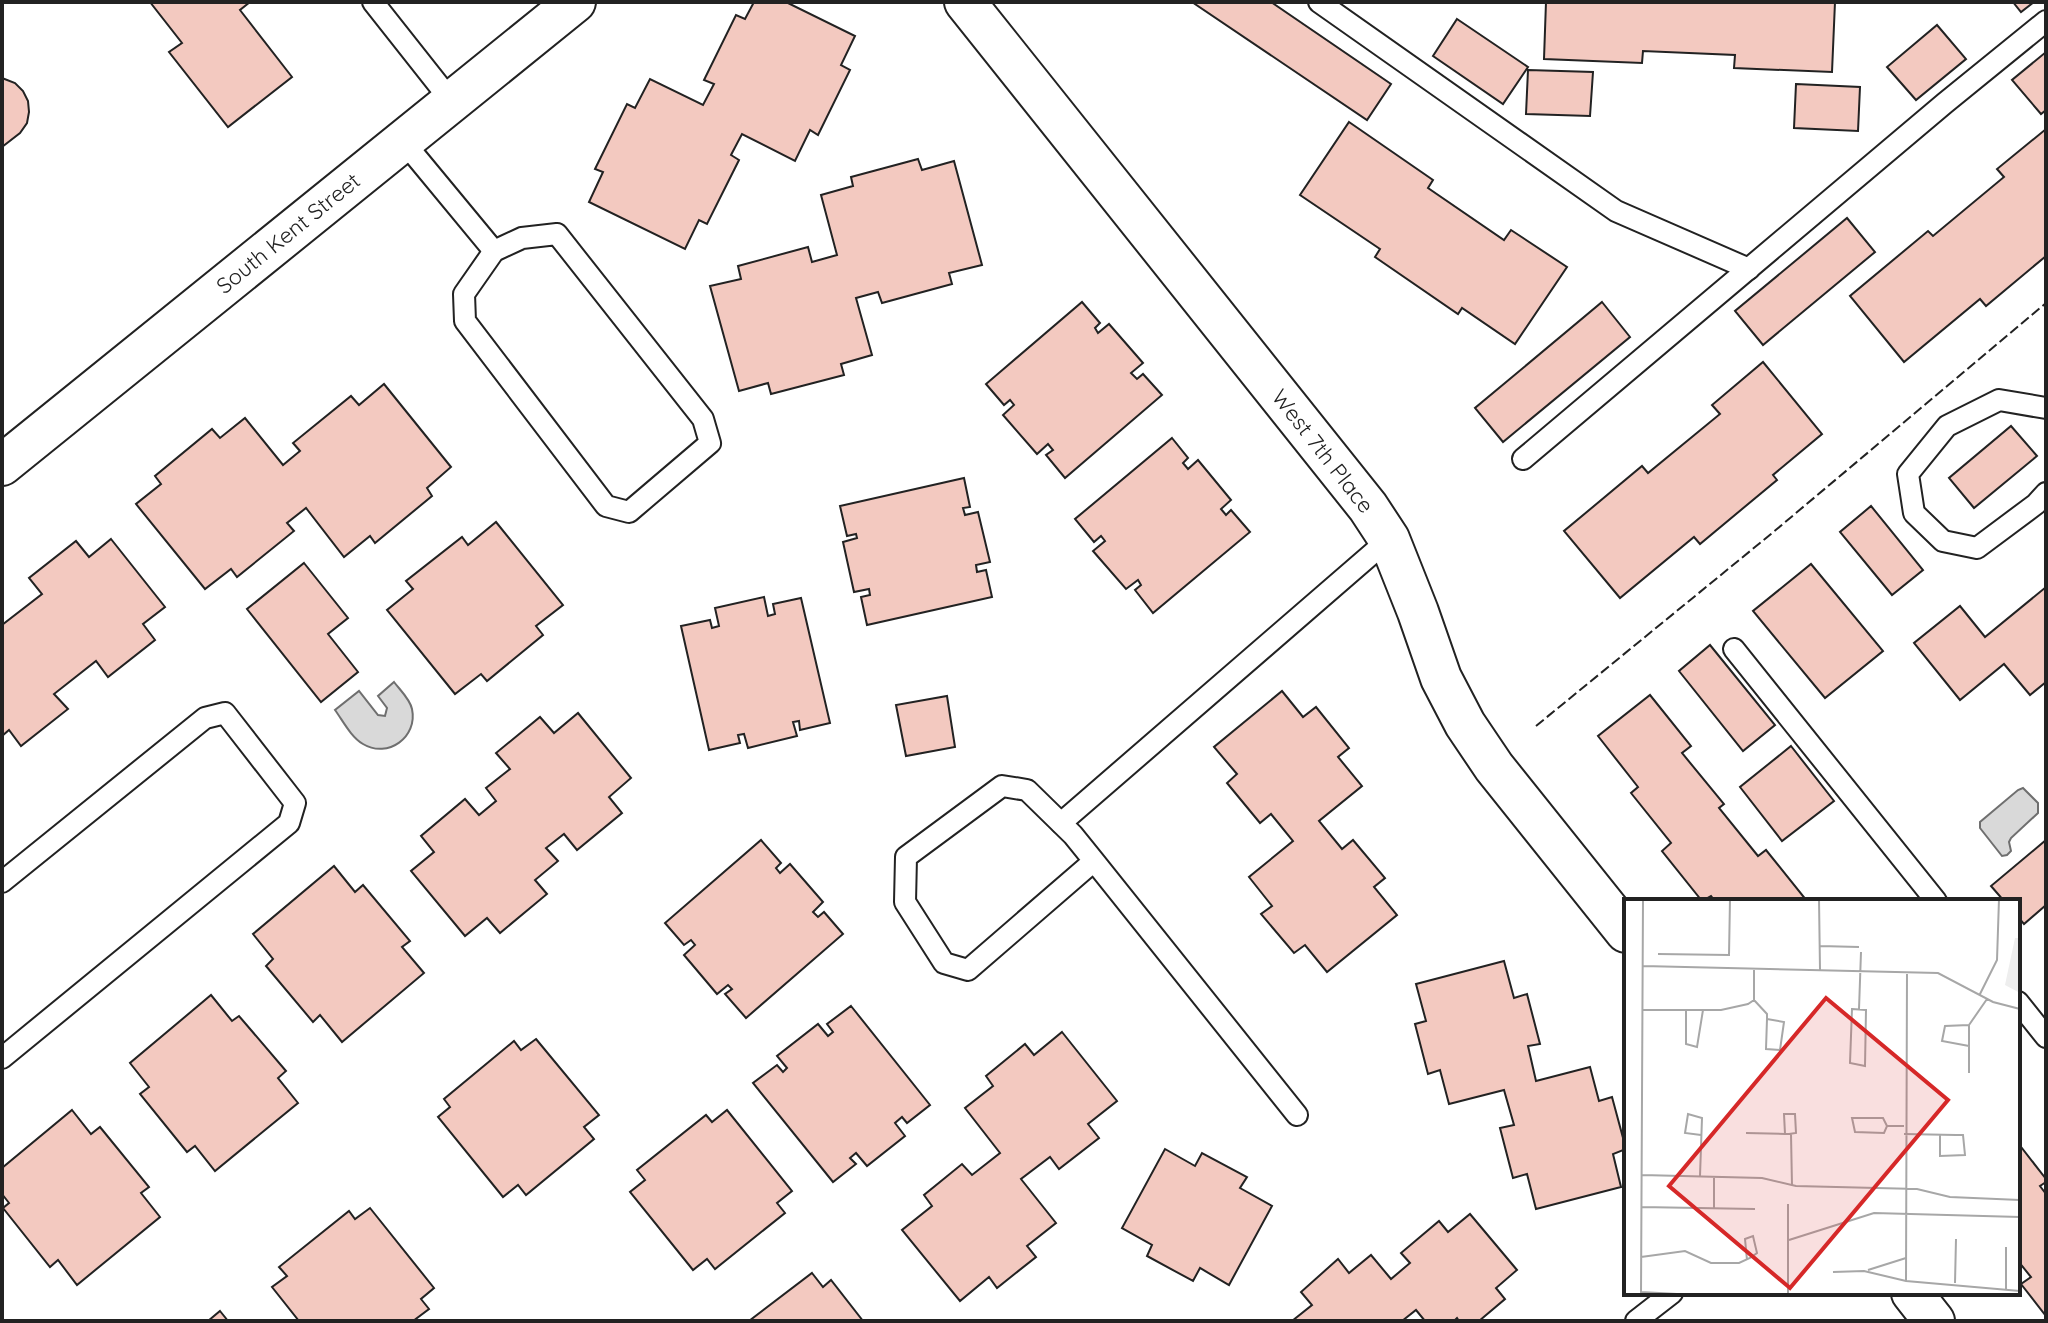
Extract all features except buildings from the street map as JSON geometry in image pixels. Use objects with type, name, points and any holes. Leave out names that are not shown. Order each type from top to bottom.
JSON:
[{"type":"street","name":"South Kent Street","points":[[2,465],[575,2]]},
{"type":"street","name":"West 7th Place","points":[[965,2],[1368,507],[1389,539],[1441,678],[1465,724],[1494,767],[1624,930]]},
{"type":"street","points":[[1914,1295],[1934,1321]]},
{"type":"lane","points":[[373,2],[452,102]]},
{"type":"lane","points":[[1319,2],[1616,211],[1749,269]]},
{"type":"lane","points":[[1523,459],[2046,21]]},
{"type":"lane","points":[[403,141],[494,251]]},
{"type":"lane","points":[[557,234],[703,419],[710,443],[629,512],[606,506],[465,321],[464,294],[494,251],[522,238],[557,234]]},
{"type":"lane","points":[[2046,408],[1999,400],[1947,426],[1908,474],[1914,513],[1943,541],[1977,548],[2046,493]]},
{"type":"lane","points":[[1061,823],[1389,539]]},
{"type":"lane","points":[[1734,649],[1934,899]]},
{"type":"lane","points":[[2,882],[205,718],[225,713],[295,803],[289,823],[2,1058]]},
{"type":"lane","points":[[1094,861],[968,970],[944,963],[905,902],[906,857],[1002,786],[1027,790],[1094,861],[1297,1115]]},
{"type":"lane","points":[[2020,1004],[2046,1037]]},
{"type":"lane","points":[[1636,1321],[1669,1295]]},
{"type":"shaded area","points":[[394,682],[412,709],[413,719],[406,736],[399,743],[382,749],[363,744],[335,710],[359,691],[378,715],[385,716],[387,708],[378,696]]},
{"type":"shaded area","points":[[2023,788],[2038,803],[2038,813],[2011,838],[2011,851],[2002,856],[1980,828],[1980,822]]},
{"type":"fence","points":[[1536,726],[2046,303]]}]
